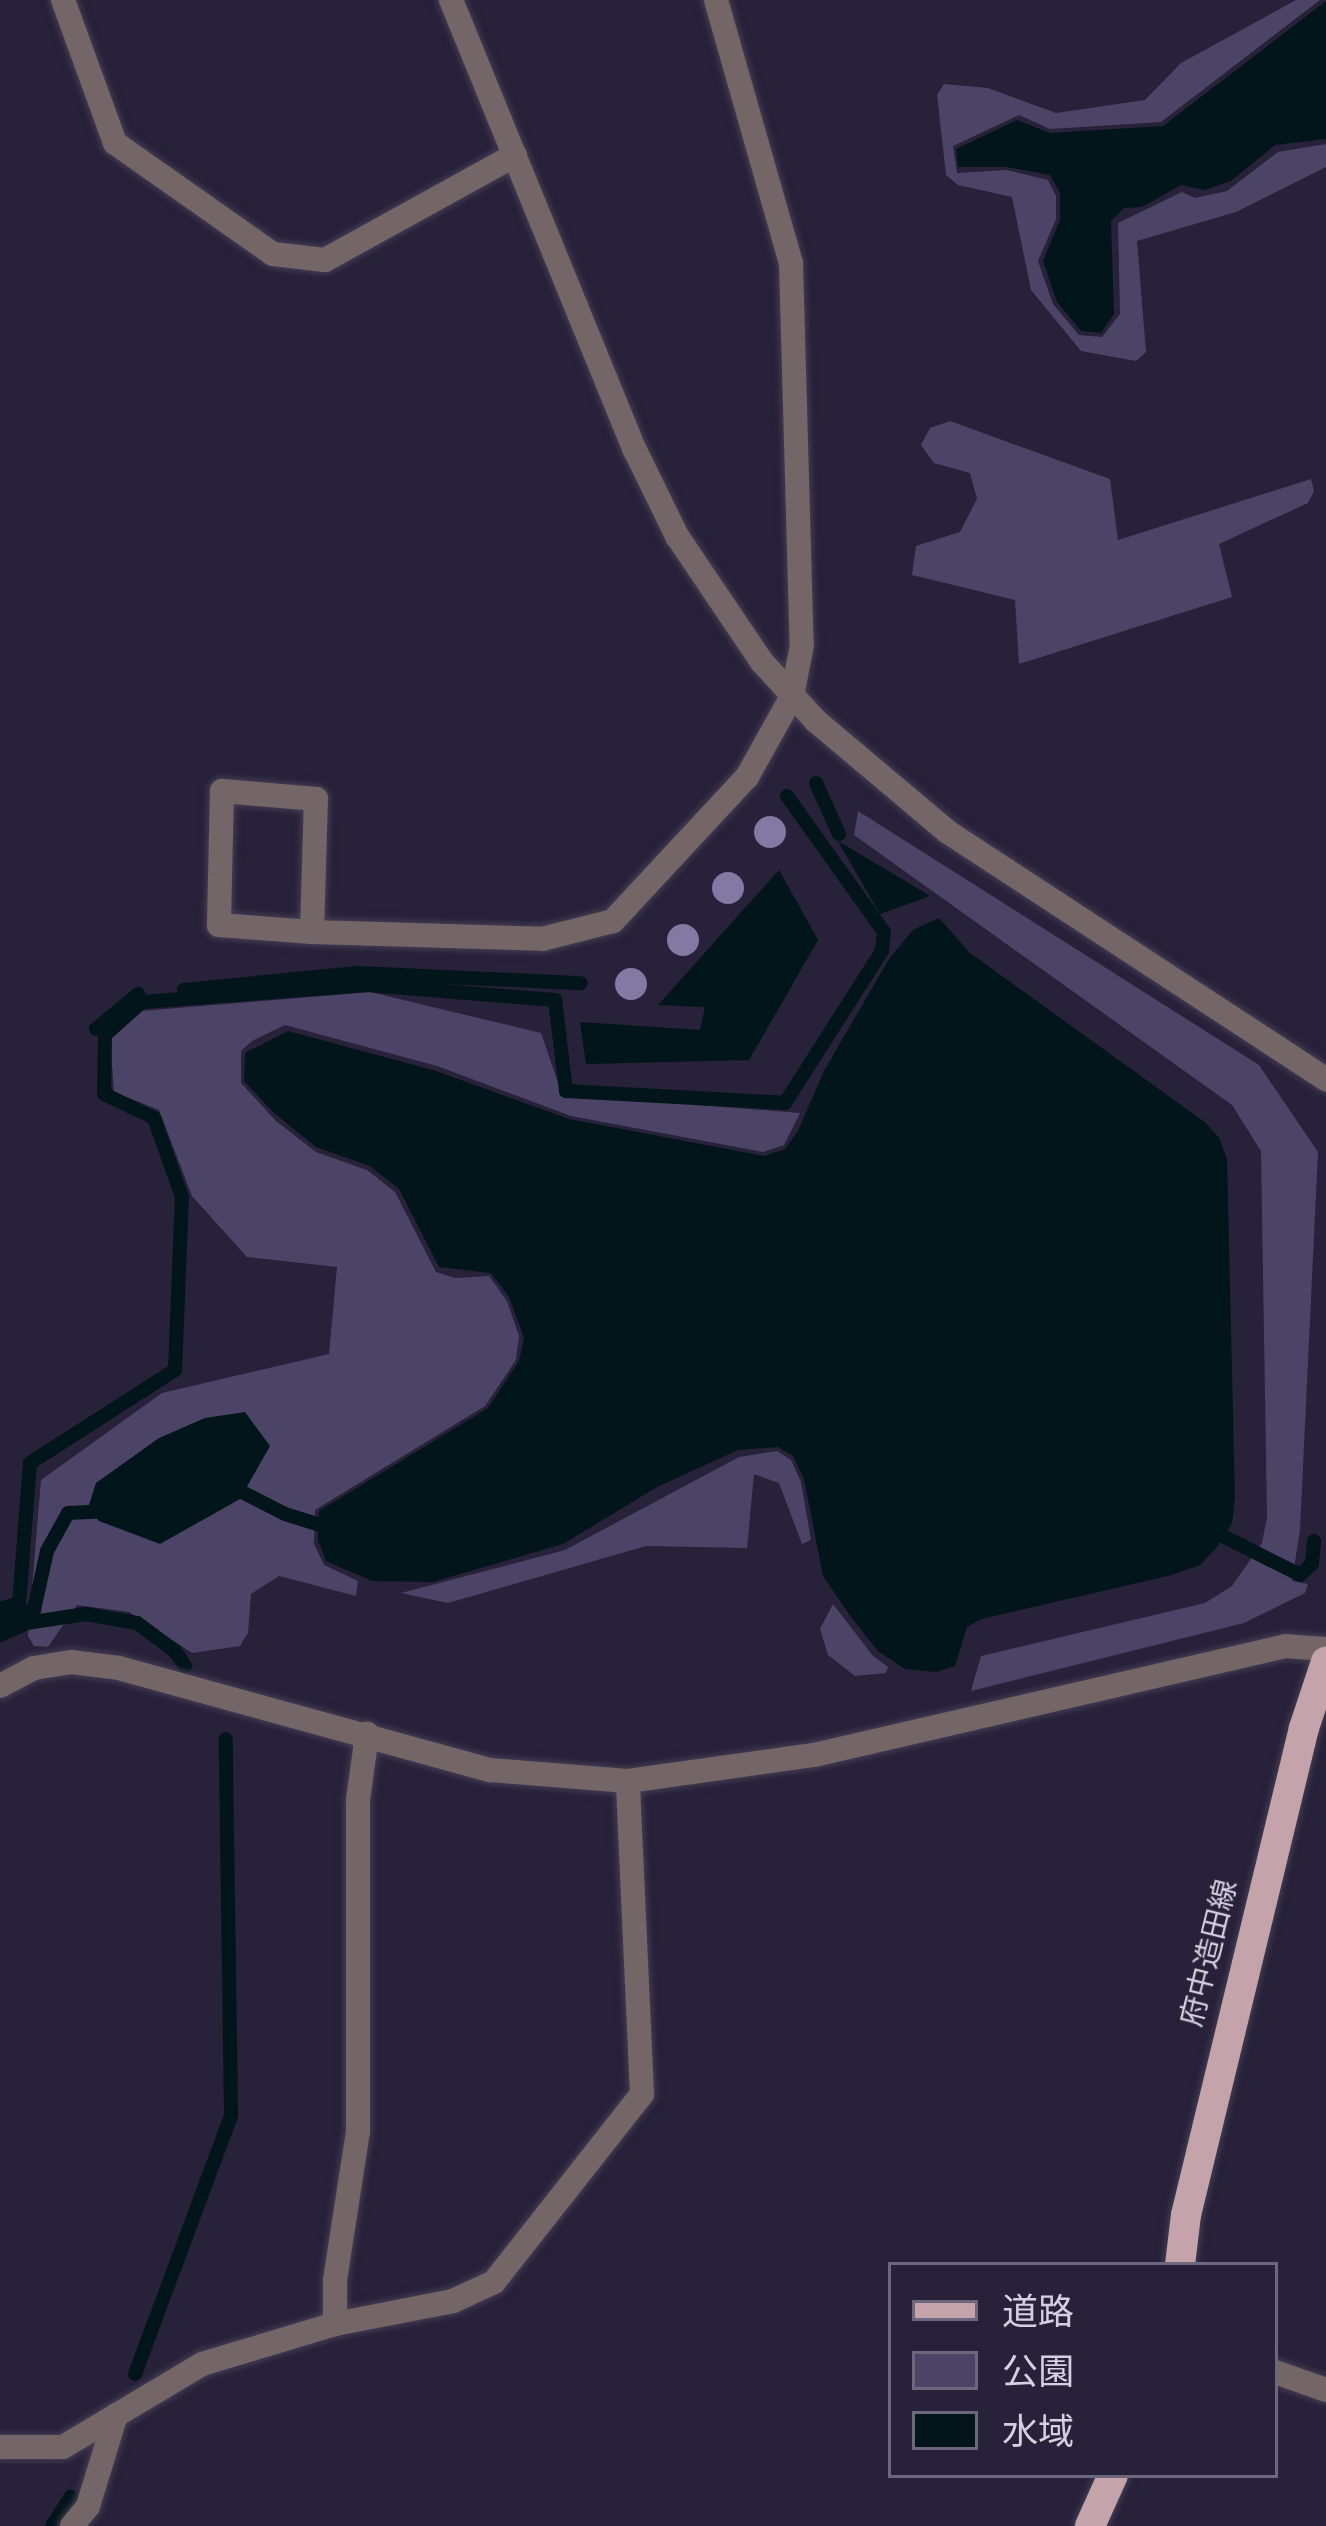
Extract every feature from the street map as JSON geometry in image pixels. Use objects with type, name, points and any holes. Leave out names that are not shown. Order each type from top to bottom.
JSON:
[{"type":"main road","name":"府中造田線","points":[[1180,2262],[1186,2215],[1287,1797],[1326,1662]]},
{"type":"main road","points":[[1090,2526],[1112,2478]]},
{"type":"street","points":[[63,0],[116,143],[273,254],[325,260],[515,155]]},
{"type":"street","points":[[451,0],[635,450],[677,536],[737,629],[792,696],[948,832],[1326,1079]]},
{"type":"street","points":[[312,932],[316,800],[222,791],[219,925],[312,932],[542,939],[614,921],[747,777],[792,696],[802,645],[790,263],[729,62],[716,0]]},
{"type":"street","points":[[0,1686],[34,1668],[71,1662],[119,1668],[490,1770],[628,1781],[725,1771],[878,1742],[1286,1646],[1326,1649]]},
{"type":"street","points":[[335,2324],[334,2280],[358,2132],[358,1800],[367,1734]]},
{"type":"street","points":[[0,2447],[63,2447],[202,2364],[335,2324],[453,2301],[494,2282],[642,2094],[628,1781]]},
{"type":"street","points":[[1278,2373],[1326,2390]]},
{"type":"street","points":[[72,2526],[88,2506],[116,2415]]},
{"type":"green space","points":[[1296,0],[1320,0],[1161,122],[1050,129],[1019,115],[953,146],[957,173],[1007,170],[1048,180],[1056,196],[1056,219],[1038,261],[1053,304],[1079,335],[1102,337],[1120,314],[1118,223],[1182,192],[1195,198],[1227,191],[1278,152],[1326,144],[1326,167],[1236,212],[1137,241],[1146,352],[1136,361],[1081,351],[1031,290],[1012,197],[958,185],[946,175],[937,95],[944,84],[988,88],[1056,113],[1145,100],[1181,63]]},
{"type":"green space","points":[[950,421],[1110,479],[1118,540],[1311,479],[1314,491],[1308,503],[1219,544],[1232,597],[1019,664],[1015,600],[912,575],[916,546],[960,532],[977,499],[970,473],[934,463],[921,445],[930,428]]},
{"type":"green space","points":[[858,811],[1259,1065],[1318,1152],[1300,1530],[1292,1581],[1308,1584],[1305,1593],[1244,1623],[971,1691],[981,1656],[1205,1603],[1232,1586],[1262,1543],[1267,1517],[1261,1151],[1232,1105],[854,835]]},
{"type":"green space","points":[[370,992],[541,1033],[562,1094],[800,1113],[784,1145],[763,1152],[571,1116],[437,1066],[285,1025],[252,1041],[241,1051],[241,1083],[276,1121],[316,1152],[367,1170],[395,1192],[436,1272],[455,1278],[489,1276],[507,1301],[519,1336],[516,1360],[485,1406],[315,1510],[314,1544],[324,1565],[358,1581],[356,1596],[279,1576],[251,1594],[248,1633],[240,1646],[192,1653],[129,1612],[77,1605],[48,1647],[34,1646],[28,1636],[41,1480],[162,1393],[329,1354],[337,1267],[247,1257],[192,1196],[159,1110],[114,1092],[110,1037],[142,1011]]},
{"type":"green space","points":[[777,1451],[791,1460],[801,1482],[811,1540],[802,1544],[779,1483],[754,1474],[747,1548],[646,1546],[448,1603],[401,1593],[565,1550],[739,1457]]},
{"type":"green space","points":[[833,1604],[873,1656],[888,1667],[886,1673],[855,1676],[828,1655],[820,1629]]},
{"type":"water","points":[[1326,1],[1326,139],[1275,145],[1231,181],[1204,190],[1181,185],[1142,207],[1124,208],[1111,221],[1114,314],[1101,333],[1081,331],[1057,302],[1043,261],[1060,220],[1060,193],[1050,175],[1007,167],[958,167],[956,149],[1017,120],[1050,133],[1163,126]]},
{"type":"water","points":[[838,841],[930,896],[880,914]]},
{"type":"water","points":[[779,870],[818,940],[749,1060],[586,1064],[580,1022],[700,1030],[705,1007],[658,1005]]},
{"type":"water","points":[[939,918],[970,953],[1206,1123],[1219,1138],[1227,1159],[1235,1499],[1232,1523],[1200,1565],[981,1619],[967,1627],[955,1666],[937,1672],[905,1669],[878,1651],[823,1576],[804,1479],[793,1456],[778,1447],[738,1450],[657,1487],[563,1544],[433,1582],[372,1581],[326,1561],[318,1540],[319,1511],[488,1408],[519,1361],[524,1338],[509,1297],[491,1273],[439,1267],[399,1189],[370,1166],[316,1147],[273,1112],[244,1081],[245,1053],[288,1031],[436,1071],[569,1119],[764,1156],[785,1149],[798,1131],[824,1071],[889,959],[913,930]]},
{"type":"water","points":[[245,1412],[270,1446],[240,1499],[160,1544],[99,1521],[88,1508],[96,1483],[159,1438],[205,1418]]},
{"type":"waterway","points":[[816,783],[839,834]]},
{"type":"waterway","points":[[0,1609],[19,1603],[30,1463],[175,1370],[182,1197],[154,1118],[104,1094],[105,1035],[142,1002],[368,985],[555,1000],[566,1091],[785,1103],[882,951],[884,932],[787,796]]},
{"type":"waterway","points":[[184,990],[357,973],[581,983]]},
{"type":"waterway","points":[[96,1029],[138,994]]},
{"type":"waterway","points":[[232,1487],[285,1514],[333,1529]]},
{"type":"waterway","points":[[0,1621],[34,1610],[47,1551],[68,1513],[110,1511]]},
{"type":"waterway","points":[[1215,1532],[1300,1575],[1312,1564],[1314,1541]]},
{"type":"waterway","points":[[0,1635],[27,1623],[85,1614],[137,1623],[175,1651],[185,1666]]},
{"type":"waterway","points":[[135,2374],[231,2116],[226,1739]]},
{"type":"waterway","points":[[52,2526],[71,2497]]}]
